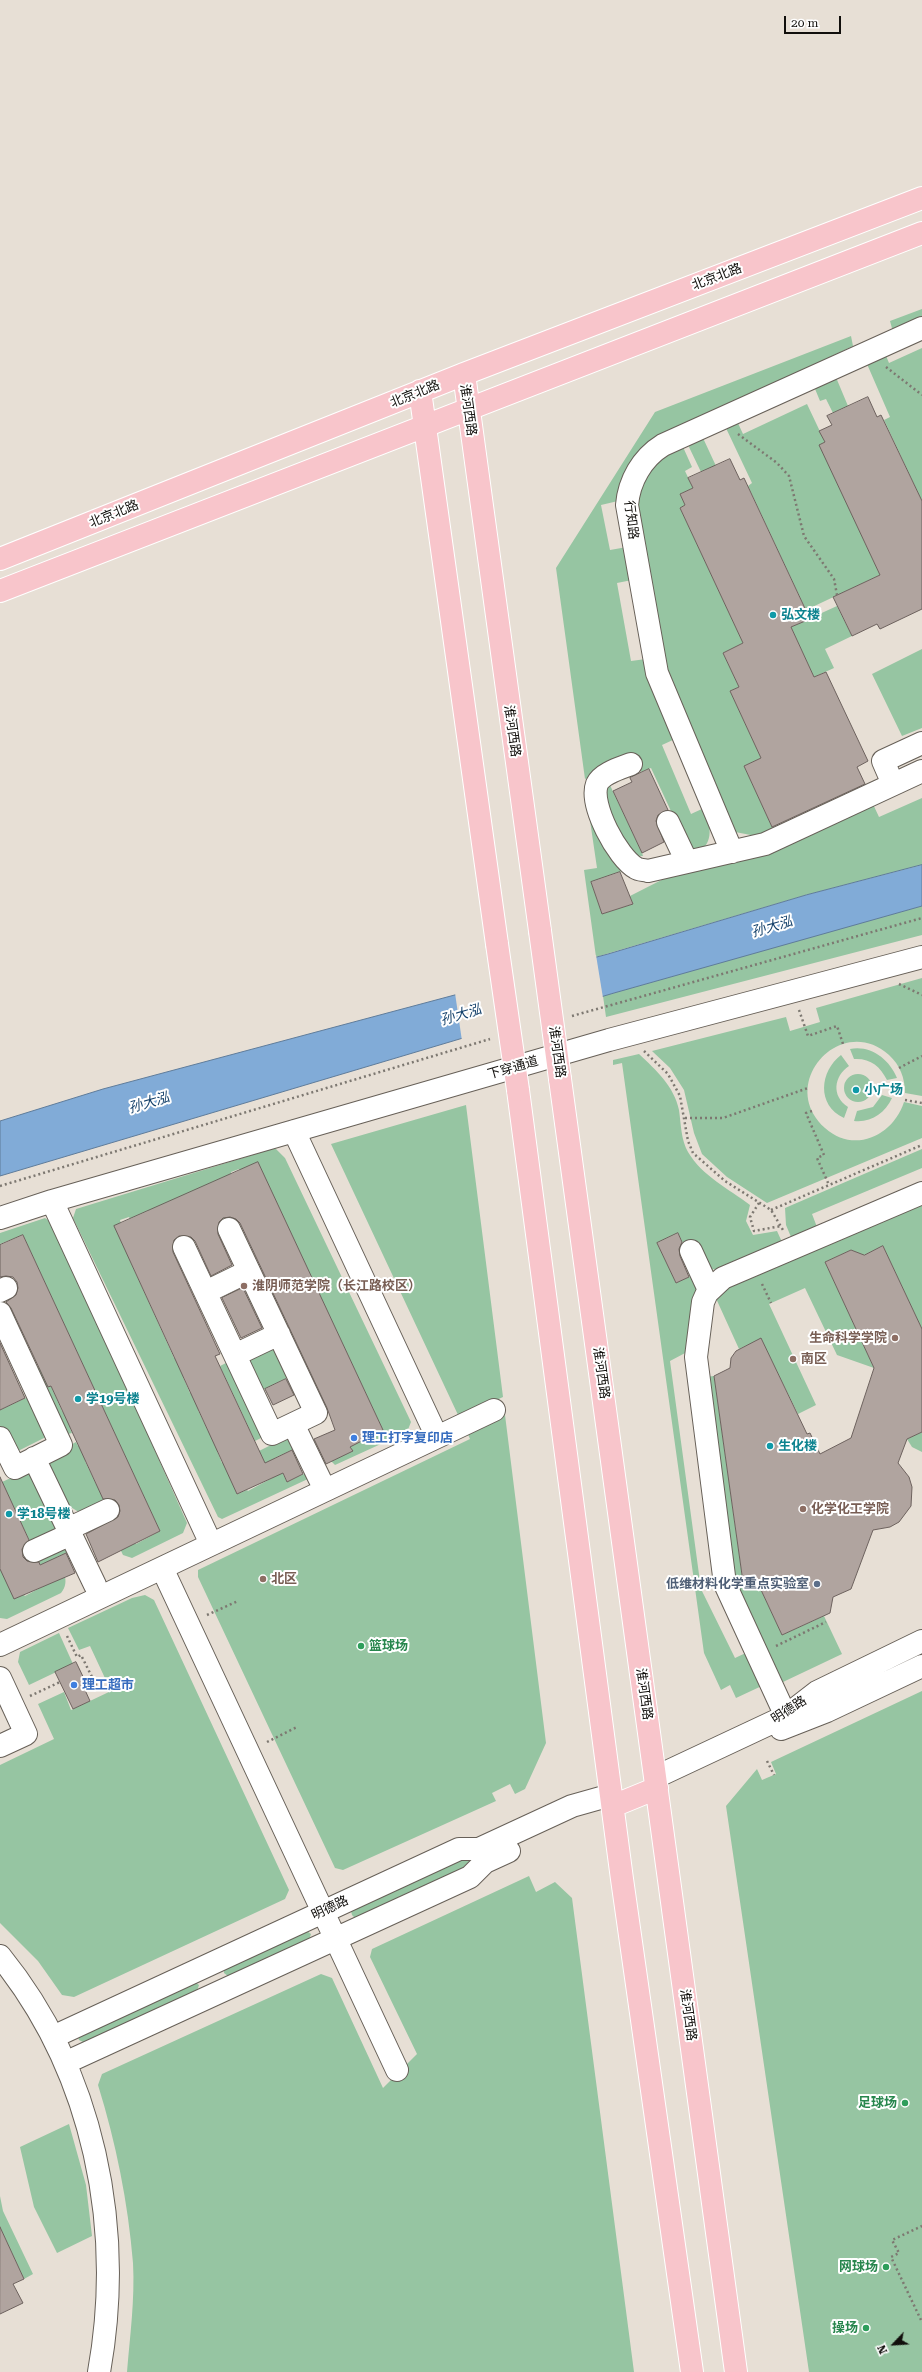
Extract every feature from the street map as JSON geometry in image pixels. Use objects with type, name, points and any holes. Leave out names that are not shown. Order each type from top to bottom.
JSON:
[{"type":"main road","name":"北京北路","points":[[0,559],[464,374],[922,198]]},
{"type":"main road","points":[[0,591],[922,233]]},
{"type":"main road","name":"淮河西路","points":[[464,374],[736,2372]]},
{"type":"main road","points":[[420,392],[518,1090],[612,1800],[692,2372]]},
{"type":"main road","points":[[612,1800],[656,1783]]},
{"type":"lane","name":"行知路","points":[[732,852],[658,673],[627,505],[631,483],[651,452],[922,328]]},
{"type":"lane","points":[[893,784],[883,761],[922,743]]},
{"type":"lane","points":[[631,764],[609,774],[597,785],[596,793],[602,820],[616,847],[636,869],[648,871],[765,844],[922,771]]},
{"type":"lane","points":[[668,822],[687,862]]},
{"type":"lane","name":"下穿通道","points":[[0,1218],[52,1201],[609,1040],[922,956]]},
{"type":"lane","points":[[294,1131],[437,1437]]},
{"type":"lane","points":[[788,1720],[725,1584],[696,1357],[703,1302],[709,1290],[723,1278],[922,1192]]},
{"type":"lane","points":[[52,1201],[211,1544]]},
{"type":"lane","points":[[184,1247],[272,1434],[316,1413],[229,1229]]},
{"type":"lane","points":[[691,1251],[709,1290]]},
{"type":"lane","points":[[206,1292],[249,1271]]},
{"type":"lane","points":[[0,1313],[68,1441],[7,1472],[0,1438]]},
{"type":"lane","points":[[235,1355],[279,1334]]},
{"type":"lane","points":[[0,1645],[494,1410]]},
{"type":"lane","points":[[293,1424],[325,1490]]},
{"type":"lane","points":[[34,1458],[95,1585]]},
{"type":"lane","points":[[34,1551],[108,1510]]},
{"type":"lane","points":[[162,1568],[397,2070]]},
{"type":"lane","name":"明德路","points":[[788,1720],[817,1692],[922,1641]]},
{"type":"lane","name":"明德路","points":[[656,1783],[788,1720],[827,1711],[922,1666]]},
{"type":"lane","points":[[0,1678],[26,1734],[0,1746]]},
{"type":"lane","points":[[65,2063],[470,1877],[485,1862],[574,1821],[612,1800]]},
{"type":"lane","name":"明德路","points":[[53,2037],[459,1849],[479,1849],[572,1806],[612,1800]]},
{"type":"lane","points":[[0,1956],[21,1982],[53,2037],[65,2063],[89,2132],[100,2175],[107,2220],[108,2280],[103,2351],[99,2372]]},
{"type":"lane","points":[[205,1966],[217,1993]]},
{"type":"path","points":[[868,353],[922,395]]},
{"type":"path","points":[[725,417],[742,437],[778,463],[789,476],[804,536],[834,579],[837,595]]},
{"type":"path","points":[[564,1019],[922,918]]},
{"type":"path","points":[[893,979],[904,988],[922,995]]},
{"type":"path","points":[[798,1005],[808,1036],[837,1026],[843,1044]]},
{"type":"path","points":[[0,1186],[495,1038]]},
{"type":"path","points":[[640,1048],[668,1074],[680,1096],[688,1140],[693,1153],[725,1182],[771,1210],[791,1248]]},
{"type":"path","points":[[899,1068],[922,1056]]},
{"type":"path","points":[[685,1118],[723,1118],[808,1088]]},
{"type":"path","points":[[905,1100],[922,1103]]},
{"type":"path","points":[[812,1111],[806,1113],[824,1155],[817,1158],[829,1185]]},
{"type":"path","points":[[771,1210],[922,1145]]},
{"type":"path","points":[[759,1203],[750,1217],[754,1231],[780,1226]]},
{"type":"path","points":[[207,1616],[238,1601]]},
{"type":"path","points":[[758,1655],[826,1622]]},
{"type":"path","points":[[65,1633],[77,1657],[81,1655],[98,1689]]},
{"type":"path","points":[[85,1681],[92,1678]]},
{"type":"path","points":[[30,1696],[60,1682]]},
{"type":"path","points":[[267,1742],[297,1727]]},
{"type":"path","points":[[767,1761],[774,1775]]},
{"type":"path","points":[[921,2320],[891,2257],[899,2253],[892,2240],[922,2226]]},
{"type":"green space","points":[[922,309],[922,320],[893,332],[890,321]]},
{"type":"green space","points":[[851,336],[853,346],[652,442],[618,501],[601,505],[610,550],[627,547],[632,580],[617,583],[631,661],[646,659],[675,739],[662,745],[691,814],[704,808],[708,819],[710,830],[708,841],[705,846],[701,851],[689,850],[651,768],[641,772],[634,757],[628,756],[585,779],[556,568],[655,412]]},
{"type":"green space","points":[[922,348],[922,501],[884,420],[890,417],[867,364],[884,351],[889,363]]},
{"type":"green space","points":[[835,375],[848,406],[833,413],[826,399],[820,401],[813,384]]},
{"type":"green space","points":[[807,404],[825,442],[820,445],[880,575],[806,610],[748,486],[752,483],[725,426],[737,421],[743,434]]},
{"type":"green space","points":[[703,438],[716,466],[701,472],[689,447],[690,444]]},
{"type":"green space","points":[[683,447],[692,467],[685,471],[693,488],[680,494],[685,505],[680,508],[743,643],[723,653],[739,687],[730,691],[761,758],[744,766],[773,829],[756,836],[735,832],[669,674],[636,506],[642,485],[651,470],[664,458]]},
{"type":"green space","points":[[837,606],[852,636],[825,649],[834,668],[814,677],[791,627]]},
{"type":"green space","points":[[922,649],[922,728],[902,736],[872,674]]},
{"type":"green space","points":[[609,783],[643,856],[635,855],[627,849],[621,841],[612,819],[604,790]]},
{"type":"green space","points":[[922,798],[922,865],[806,895],[596,957],[584,870],[597,868],[588,807],[622,871],[591,882],[602,914],[633,904],[630,896],[683,869],[872,802],[879,817]]},
{"type":"green space","points":[[922,906],[922,935],[606,1017],[603,996],[811,936]]},
{"type":"green space","points":[[922,978],[922,1096],[905,1093],[901,1072],[889,1055],[870,1044],[852,1042],[835,1048],[821,1059],[811,1074],[808,1092],[812,1110],[825,1128],[836,1136],[848,1140],[871,1138],[882,1132],[891,1124],[899,1114],[904,1102],[922,1106],[922,1138],[767,1203],[727,1177],[702,1154],[694,1133],[684,1090],[670,1068],[652,1051],[786,1017],[790,1031],[820,1022],[816,1008]]},
{"type":"green space","points":[[858,1048],[872,1051],[884,1059],[894,1071],[897,1078],[887,1080],[878,1067],[874,1064],[865,1060],[854,1059],[850,1049]]},
{"type":"green space","points":[[639,1054],[664,1079],[673,1093],[677,1101],[684,1142],[694,1161],[716,1182],[750,1205],[746,1221],[753,1235],[777,1231],[782,1242],[716,1271],[714,1269],[705,1274],[690,1241],[683,1243],[678,1233],[657,1243],[676,1283],[697,1273],[702,1287],[687,1352],[670,1361],[701,1589],[735,1658],[750,1651],[766,1684],[736,1698],[730,1685],[721,1690],[704,1653],[622,1063],[613,1065],[613,1060]]},
{"type":"green space","points":[[841,1055],[849,1066],[840,1075],[836,1086],[839,1097],[848,1107],[844,1118],[835,1112],[829,1105],[825,1097],[824,1088],[825,1079],[829,1070]]},
{"type":"green space","points":[[858,1074],[868,1078],[872,1088],[868,1098],[858,1102],[848,1098],[844,1088],[848,1078]]},
{"type":"green space","points":[[882,1095],[892,1098],[886,1108],[872,1119],[854,1121],[857,1111],[873,1107]]},
{"type":"green space","points":[[466,1105],[503,1397],[459,1417],[331,1144]]},
{"type":"green space","points":[[276,1149],[285,1158],[411,1422],[407,1432],[335,1465],[331,1461],[352,1451],[350,1445],[368,1439],[367,1437],[383,1430],[258,1163],[240,1171],[239,1169],[231,1172],[234,1214],[165,1248],[148,1211],[130,1219],[129,1217],[120,1220],[131,1263],[174,1358],[177,1357],[186,1376],[183,1377],[190,1393],[193,1392],[201,1408],[198,1410],[208,1431],[211,1430],[220,1450],[217,1451],[222,1463],[225,1462],[237,1494],[247,1490],[248,1491],[272,1478],[259,1451],[289,1436],[300,1446],[275,1458],[287,1482],[310,1471],[310,1478],[222,1519],[218,1517],[73,1218],[76,1209]]},
{"type":"green space","points":[[922,1149],[922,1168],[812,1214],[817,1227],[791,1237],[786,1225],[785,1208]]},
{"type":"green space","points":[[922,1200],[922,1329],[883,1246],[862,1256],[851,1250],[825,1262],[874,1368],[837,1355],[805,1288],[769,1304],[816,1405],[798,1414],[761,1339],[739,1349],[714,1294]]},
{"type":"green space","points":[[45,1218],[55,1225],[187,1523],[183,1533],[132,1558],[123,1555],[105,1518],[114,1515],[122,1534],[136,1544],[160,1531],[23,1235],[0,1244],[0,1233]]},
{"type":"green space","points":[[276,1343],[291,1376],[263,1390],[245,1360]]},
{"type":"green space","points":[[228,1362],[263,1437],[255,1441],[220,1366]]},
{"type":"green space","points":[[42,1366],[62,1411],[73,1426],[70,1428],[72,1433],[68,1434],[37,1368]]},
{"type":"green space","points":[[714,1376],[743,1582],[755,1577],[782,1635],[824,1616],[842,1654],[783,1682],[733,1578],[705,1377]]},
{"type":"green space","points":[[30,1396],[48,1436],[16,1452],[0,1429],[0,1410]]},
{"type":"green space","points":[[505,1415],[546,1743],[525,1789],[515,1794],[510,1784],[492,1793],[496,1801],[343,1870],[335,1868],[198,1577],[198,1570],[470,1439],[467,1432]]},
{"type":"green space","points":[[922,1432],[922,1452],[912,1447],[907,1439]]},
{"type":"green space","points":[[76,1442],[78,1446],[81,1445],[88,1460],[85,1461],[96,1484],[99,1483],[108,1503],[82,1514],[69,1506],[48,1463],[52,1455]]},
{"type":"green space","points":[[26,1471],[30,1471],[62,1529],[32,1546],[2,1482]]},
{"type":"green space","points":[[63,1544],[68,1552],[57,1557],[65,1575],[65,1584],[61,1593],[7,1619],[0,1618],[0,1568],[25,1596],[49,1583],[36,1555]]},
{"type":"green space","points":[[145,1595],[154,1600],[289,1890],[285,1899],[74,1997],[62,1995],[38,1961],[0,1923],[0,1765],[54,1739],[38,1704],[64,1692],[71,1710],[111,1691],[90,1646],[79,1650],[68,1628],[132,1598]]},
{"type":"green space","points":[[59,1633],[73,1664],[29,1685],[18,1662],[20,1652]]},
{"type":"green space","points":[[922,1691],[922,2372],[809,2372],[726,1806],[757,1769],[762,1780],[776,1774],[771,1762]]},
{"type":"green space","points":[[463,1857],[470,1859],[472,1865],[355,1918],[352,1915],[351,1911]]},
{"type":"green space","points":[[529,1876],[536,1892],[555,1882],[572,1898],[634,2372],[127,2372],[133,2304],[133,2263],[128,2218],[116,2151],[98,2085],[102,2074],[321,1974],[332,1978],[383,2088],[417,2054],[370,1957],[372,1949]]},
{"type":"green space","points":[[307,1931],[311,1934],[309,1940],[228,1976],[224,1973],[224,1969]]},
{"type":"green space","points":[[195,1982],[199,1985],[197,1991],[85,2043],[79,2040],[78,2037]]},
{"type":"green space","points":[[69,2124],[86,2185],[92,2236],[57,2253],[34,2207],[20,2147]]},
{"type":"green space","points":[[0,2196],[3,2211],[33,2274],[24,2279],[0,2227]]},
{"type":"water","name":"孙大泓","points":[[922,865],[922,906],[614,993],[0,1176],[0,1121],[103,1089],[608,954],[806,895]]},
{"type":"pier","points":[[596,955],[603,998],[462,1041],[455,993]]},
{"type":"building","points":[[868,397],[877,417],[881,415],[922,501],[922,609],[880,629],[877,624],[852,636],[833,597],[880,575],[819,445],[825,442],[819,431],[832,425],[827,416]]},
{"type":"building","name":"弘文楼","points":[[730,459],[740,480],[744,478],[810,619],[791,627],[814,677],[826,672],[868,761],[857,767],[865,784],[772,827],[744,766],[761,758],[730,691],[739,687],[723,653],[743,643],[680,508],[685,505],[680,494],[693,488],[688,478]]},
{"type":"building","points":[[649,769],[668,810],[658,815],[656,821],[664,842],[642,853],[613,791],[632,782],[630,778]]},
{"type":"building","points":[[620,872],[633,904],[602,914],[591,882]]},
{"type":"building","points":[[258,1162],[383,1430],[350,1447],[353,1451],[326,1464],[314,1439],[335,1430],[327,1408],[240,1223],[236,1219],[230,1217],[223,1218],[219,1222],[218,1234],[232,1265],[211,1276],[195,1241],[191,1237],[179,1236],[174,1240],[173,1252],[220,1354],[215,1356],[265,1463],[292,1450],[303,1474],[287,1482],[283,1473],[237,1494],[114,1226]]},
{"type":"building","points":[[678,1233],[682,1242],[679,1249],[680,1256],[689,1277],[676,1283],[657,1243]]},
{"type":"building","name":"学19号楼","points":[[23,1235],[160,1531],[98,1562],[86,1534],[118,1517],[120,1511],[119,1505],[115,1500],[103,1499],[51,1386],[48,1387],[11,1308],[6,1302],[16,1295],[18,1288],[17,1282],[13,1277],[0,1277],[0,1245]]},
{"type":"building","name":"生化楼","points":[[883,1246],[922,1329],[922,1432],[907,1439],[898,1463],[909,1477],[912,1487],[911,1506],[899,1522],[890,1527],[873,1530],[851,1589],[833,1597],[830,1613],[782,1635],[755,1577],[743,1582],[714,1376],[730,1368],[731,1358],[736,1351],[761,1338],[807,1434],[810,1433],[820,1454],[851,1438],[874,1368],[825,1262],[851,1250],[864,1255]]},
{"type":"building","points":[[243,1288],[262,1328],[241,1338],[222,1298]]},
{"type":"building","points":[[0,1343],[25,1398],[0,1410]]},
{"type":"building","points":[[286,1379],[294,1395],[273,1405],[265,1389]]},
{"type":"building","name":"学18号楼","points":[[0,1477],[29,1540],[22,1549],[23,1557],[27,1561],[39,1562],[40,1565],[66,1553],[75,1573],[14,1599],[0,1569]]},
{"type":"building","name":"理工超市","points":[[76,1662],[89,1689],[85,1690],[90,1701],[73,1709],[55,1672]]},
{"type":"building","points":[[0,2227],[24,2279],[13,2284],[23,2303],[0,2314]]},
{"type":"place","name":"弘文楼","points":[[773,615]]},
{"type":"place","name":"小广场","points":[[856,1090]]},
{"type":"place","name":"淮阴师范学院（长江路校区）","points":[[244,1286]]},
{"type":"place","name":"生命科学学院","points":[[895,1338]]},
{"type":"place","name":"南区","points":[[793,1359]]},
{"type":"place","name":"学19号楼","points":[[78,1399]]},
{"type":"place","name":"理工打字复印店","points":[[354,1438]]},
{"type":"place","name":"生化楼","points":[[770,1446]]},
{"type":"place","name":"化学化工学院","points":[[803,1509]]},
{"type":"place","name":"学18号楼","points":[[9,1514]]},
{"type":"place","name":"北区","points":[[263,1579]]},
{"type":"place","name":"低维材料化学重点实验室","points":[[817,1584]]},
{"type":"place","name":"篮球场","points":[[361,1646]]},
{"type":"place","name":"理工超市","points":[[74,1685]]},
{"type":"place","name":"足球场","points":[[905,2103]]},
{"type":"place","name":"网球场","points":[[886,2267]]},
{"type":"place","name":"操场","points":[[866,2328]]}]
